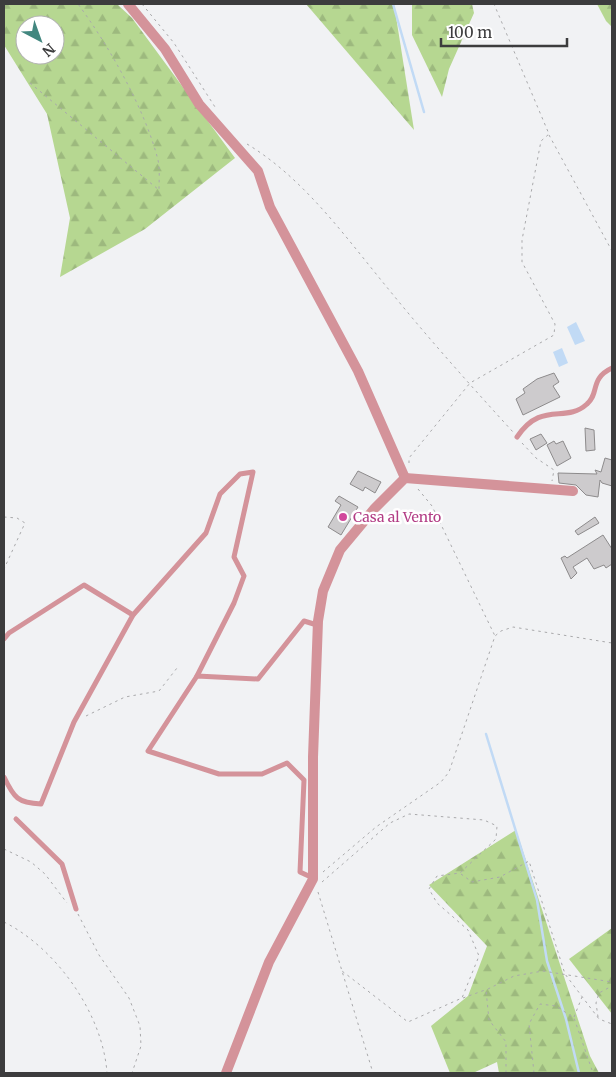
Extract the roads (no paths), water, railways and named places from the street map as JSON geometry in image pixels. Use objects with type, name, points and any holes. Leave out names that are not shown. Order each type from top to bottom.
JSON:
[{"type":"street","points":[[128,4],[165,49],[199,104],[258,171],[270,207],[358,371],[407,478]]},
{"type":"street","points":[[226,1073],[269,962],[313,879],[313,757],[318,626],[323,591],[340,550],[375,508],[407,478],[573,491]]},
{"type":"lane","points":[[517,437],[526,424],[541,415],[577,410],[588,403],[597,380],[612,368]]},
{"type":"lane","points":[[4,777],[10,791],[24,803],[41,804],[74,722],[134,616],[206,533],[220,494],[240,474],[253,472],[234,557],[244,576],[234,603],[197,676],[148,751],[219,774],[262,774],[287,763],[304,780],[300,872],[313,879]]},
{"type":"lane","points":[[4,639],[9,633],[84,585],[134,616]]},
{"type":"lane","points":[[197,676],[258,679],[304,622],[318,626]]},
{"type":"lane","points":[[16,819],[62,864],[76,909]]},
{"type":"water","points":[[576,322],[585,341],[575,345],[567,327]]},
{"type":"water","points":[[562,348],[568,363],[559,367],[553,352]]},
{"type":"waterway","points":[[393,4],[424,112]]},
{"type":"waterway","points":[[486,734],[537,900],[547,961],[566,1019],[579,1073]]},
{"type":"place","name":"Casa al Vento","points":[[343,517]]}]
